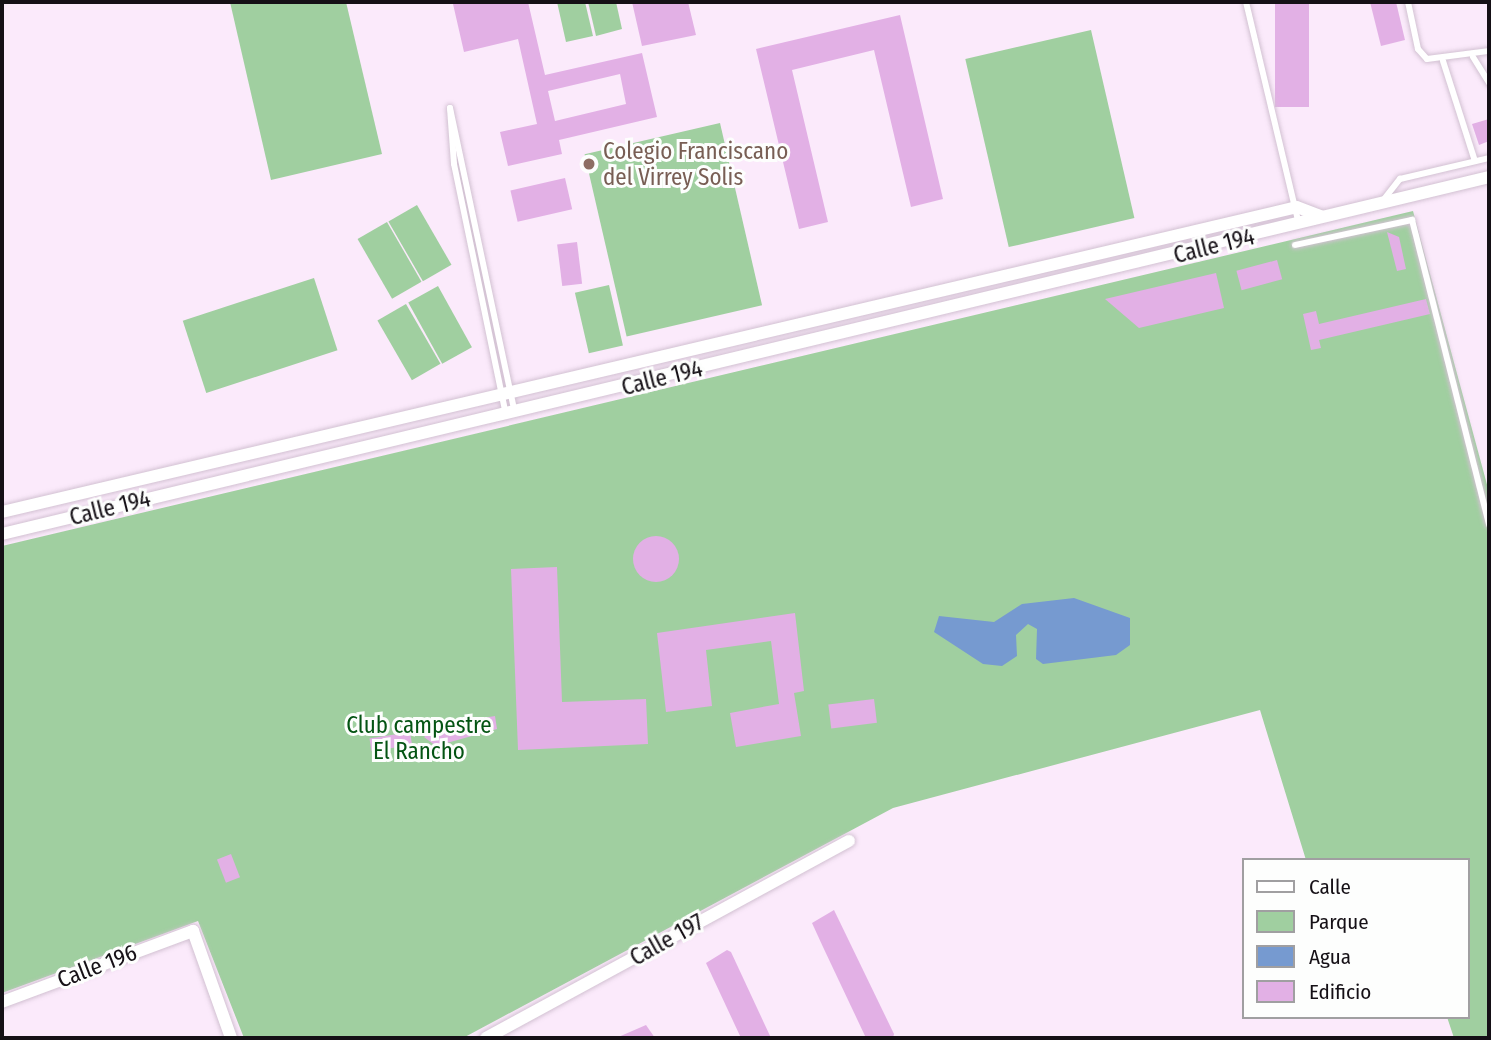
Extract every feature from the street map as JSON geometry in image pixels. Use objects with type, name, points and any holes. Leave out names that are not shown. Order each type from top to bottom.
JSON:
[{"type":"street","name":"Calle 194","points":[[2,534],[203,485],[511,416],[1489,177]]},
{"type":"street","points":[[1297,207],[1321,216]]},
{"type":"street","name":"Calle 194","points":[[2,512],[1297,207]]},
{"type":"street","name":"Calle 197","points":[[486,1038],[849,841]]},
{"type":"street","name":"Calle 196","points":[[2,1002],[193,931],[231,1038]]},
{"type":"lane","points":[[1246,2],[1297,207],[1299,225]]},
{"type":"lane","points":[[1408,2],[1418,49],[1427,59],[1443,61],[1473,57],[1489,51]]},
{"type":"lane","points":[[1473,57],[1489,83]]},
{"type":"lane","points":[[1443,61],[1475,161]]},
{"type":"lane","points":[[506,394],[450,108],[454,164],[506,394],[511,416]]},
{"type":"lane","points":[[1381,203],[1400,180],[1489,158]]},
{"type":"lane","points":[[1295,245],[1412,220],[1489,524]]},
{"type":"lane","points":[[198,464],[203,485]]},
{"type":"green space","points":[[230,2],[346,2],[382,154],[271,180]]},
{"type":"green space","points":[[557,2],[585,2],[593,36],[566,42]]},
{"type":"green space","points":[[588,2],[616,2],[622,29],[596,36]]},
{"type":"green space","points":[[1091,30],[1134,218],[1009,247],[965,59]]},
{"type":"green space","points":[[720,123],[762,305],[627,336],[585,154]]},
{"type":"green space","points":[[417,205],[452,265],[423,281],[388,222]]},
{"type":"green space","name":"Club campestre El Rancho","points":[[1413,211],[1489,492],[1489,1038],[1454,1038],[1448,1019],[1470,1019],[1470,858],[1305,858],[1260,710],[893,808],[463,1038],[244,1038],[198,921],[2,993],[2,546]]},
{"type":"green space","points":[[387,222],[422,282],[392,299],[358,239]]},
{"type":"green space","points":[[314,278],[337,350],[206,393],[183,321]]},
{"type":"green space","points":[[609,285],[623,345],[589,353],[575,293]]},
{"type":"green space","points":[[438,286],[472,347],[442,364],[408,302]]},
{"type":"green space","points":[[406,304],[440,364],[412,380],[377,320]]},
{"type":"water","points":[[1074,598],[1130,618],[1130,645],[1116,655],[1043,664],[1036,659],[1037,629],[1028,624],[1016,635],[1017,656],[1002,666],[983,664],[934,632],[939,616],[994,622],[1022,604]]},
{"type":"building","points":[[528,2],[545,75],[642,53],[657,117],[559,140],[562,154],[508,166],[500,132],[537,124],[518,39],[464,52],[453,4]],"holes":[[[620,74],[626,104],[555,121],[548,91]]]},
{"type":"building","points":[[632,2],[688,2],[696,35],[642,46]]},
{"type":"building","points":[[1275,2],[1309,2],[1309,107],[1275,107]]},
{"type":"building","points":[[1370,2],[1396,2],[1405,40],[1381,46]]},
{"type":"building","points":[[900,15],[943,199],[911,207],[874,50],[792,70],[828,222],[799,229],[756,49]]},
{"type":"building","points":[[1489,119],[1489,141],[1479,145],[1472,124]]},
{"type":"building","points":[[565,178],[572,209],[518,222],[510,191]]},
{"type":"building","points":[[1387,232],[1399,237],[1406,269],[1397,271]]},
{"type":"building","points":[[577,242],[582,284],[562,286],[557,244]]},
{"type":"building","points":[[1277,260],[1282,279],[1242,290],[1236,271]]},
{"type":"building","points":[[1216,273],[1224,308],[1139,328],[1105,299]]},
{"type":"building","points":[[1426,299],[1430,314],[1319,340],[1321,348],[1311,350],[1303,314],[1316,311],[1319,324]]},
{"type":"building","points":[[656,536],[665,537],[672,543],[678,550],[678,568],[672,575],[665,581],[656,582],[647,581],[640,575],[634,568],[633,559],[634,550],[640,543],[647,537]]},
{"type":"building","points":[[557,567],[562,702],[646,699],[648,744],[518,750],[511,569]]},
{"type":"building","points":[[795,613],[804,691],[794,693],[801,736],[736,747],[730,713],[779,704],[771,641],[706,650],[712,706],[666,712],[657,633]]},
{"type":"building","points":[[874,699],[877,723],[831,728],[828,705]]},
{"type":"building","points":[[495,716],[497,729],[436,746],[424,737],[435,727],[456,733],[454,723]]},
{"type":"building","points":[[410,732],[412,745],[372,751],[370,738]]},
{"type":"building","points":[[231,854],[240,877],[226,883],[217,859]]},
{"type":"building","points":[[834,910],[894,1034],[893,1038],[866,1038],[823,947],[812,923]]},
{"type":"building","points":[[727,950],[731,952],[771,1038],[741,1038],[706,963]]},
{"type":"building","points":[[646,1025],[655,1038],[616,1038]]},
{"type":"place","name":"Colegio Franciscano del Virrey Solis","points":[[589,164]]}]
